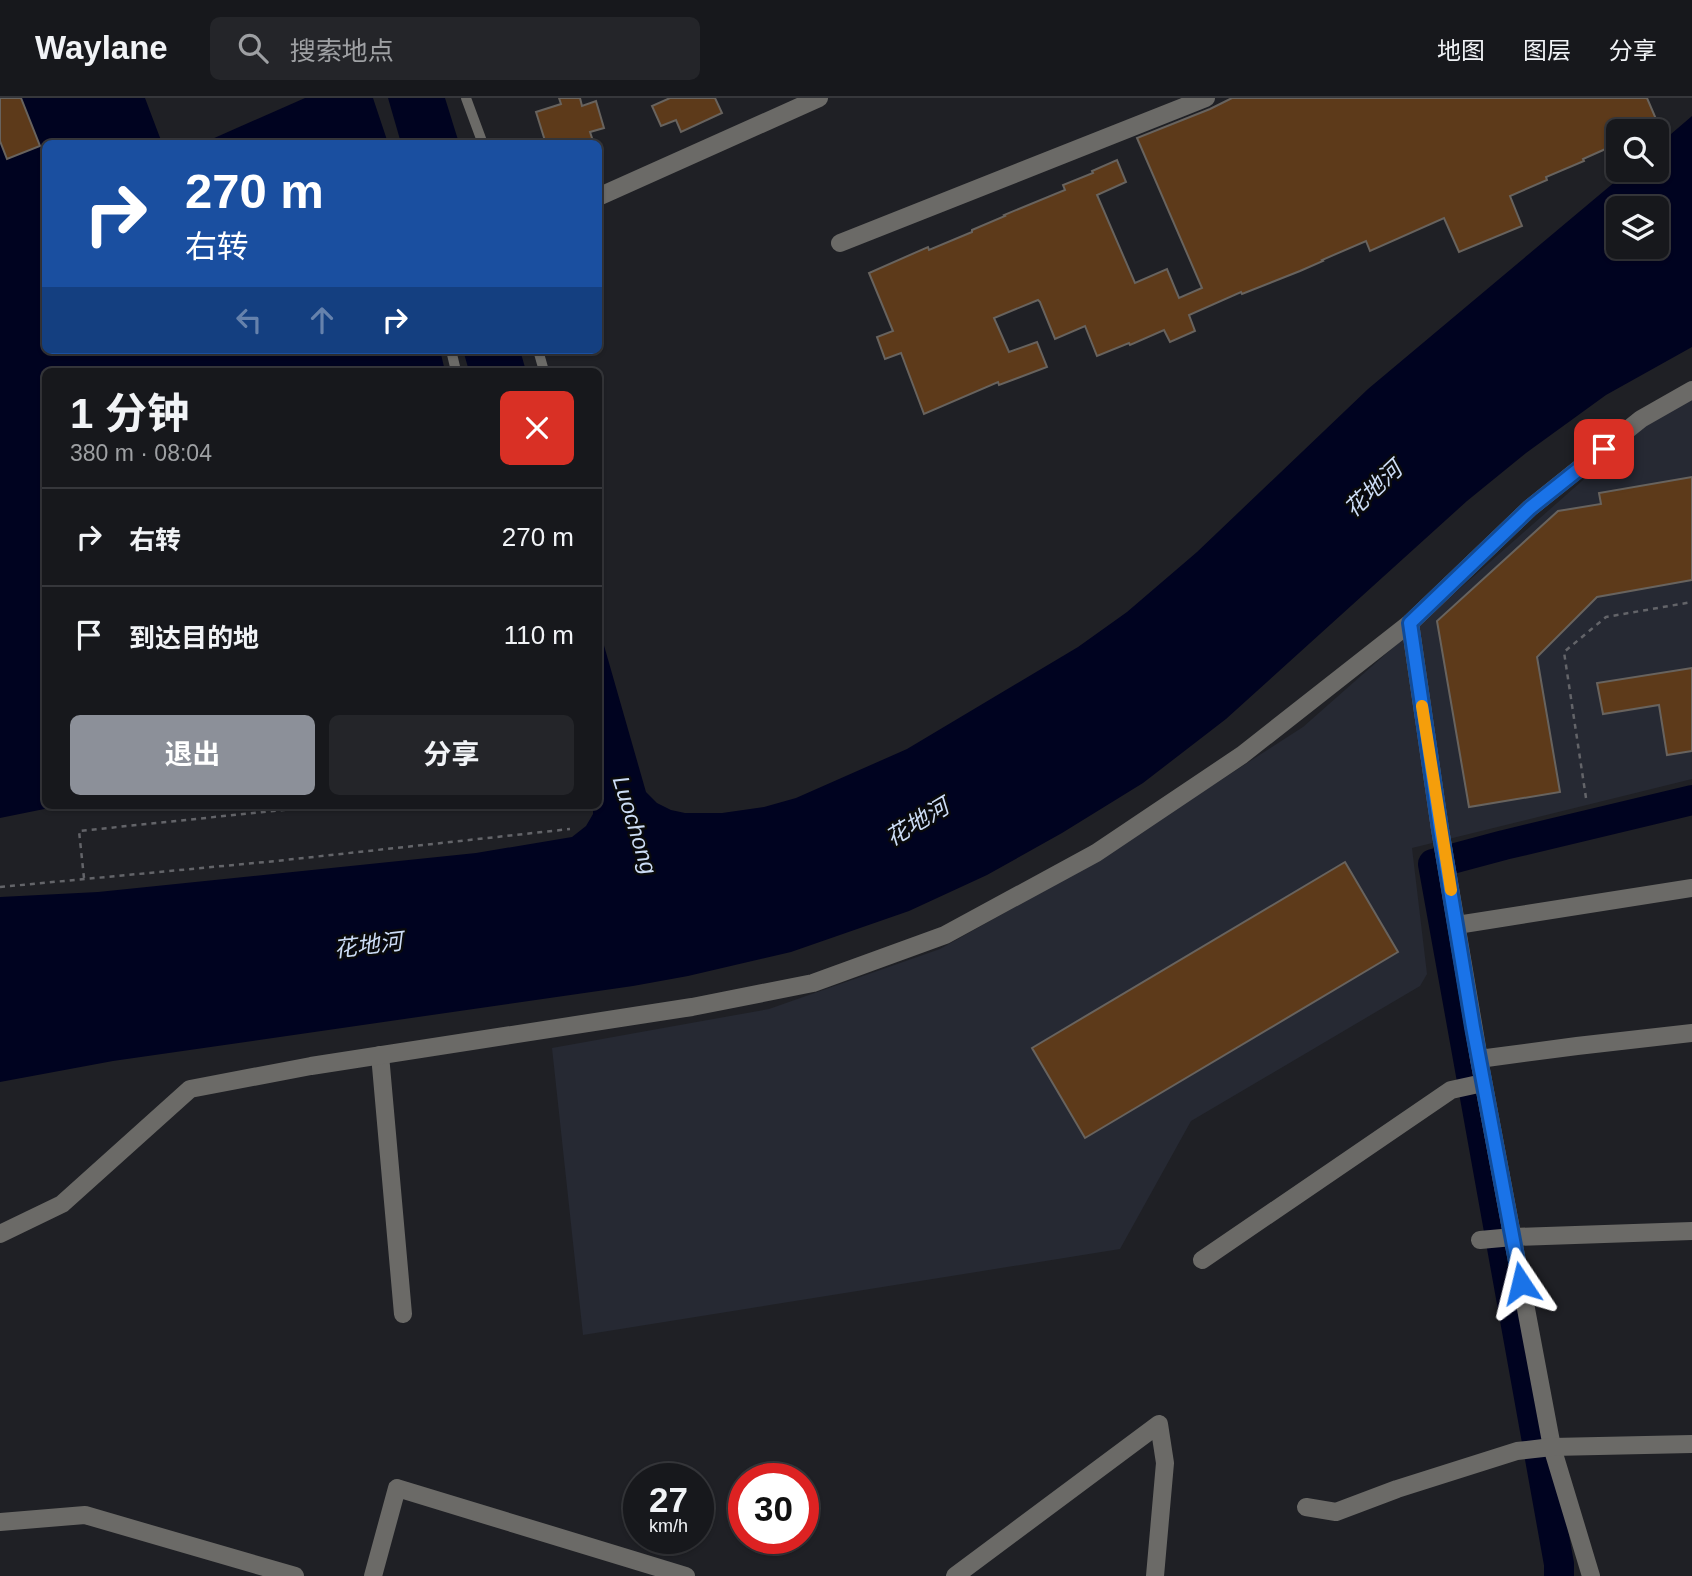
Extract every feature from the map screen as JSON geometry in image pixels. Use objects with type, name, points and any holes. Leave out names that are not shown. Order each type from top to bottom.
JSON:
[{"type":"street","points":[[602,195],[819,98]]},
{"type":"street","points":[[840,243],[1206,98]]},
{"type":"street","points":[[0,1234],[62,1204],[190,1089],[311,1066],[692,1007],[813,983],[945,936],[1096,853],[1242,755],[1410,623],[1530,508],[1641,419],[1692,390]]},
{"type":"street","points":[[1410,623],[1483,1083],[1552,1447],[1591,1576]]},
{"type":"street","points":[[1457,925],[1692,888]]},
{"type":"street","points":[[1479,1059],[1692,1033]]},
{"type":"street","points":[[380,1055],[403,1314]]},
{"type":"street","points":[[1202,1260],[1451,1090],[1483,1083]]},
{"type":"street","points":[[1480,1240],[1692,1231]]},
{"type":"street","points":[[955,1576],[1159,1424],[1165,1464],[1155,1576]]},
{"type":"street","points":[[1306,1507],[1336,1512],[1397,1489],[1517,1451],[1552,1447],[1692,1444]]},
{"type":"street","points":[[373,1576],[397,1488],[686,1576]]},
{"type":"street","points":[[0,1522],[85,1515],[295,1576]]},
{"type":"lane","points":[[466,98],[482,140]]},
{"type":"path","points":[[1586,798],[1564,652],[1606,617],[1692,603]]},
{"type":"path","points":[[84,878],[79,831],[292,809]]},
{"type":"path","points":[[0,887],[570,829]]},
{"type":"shaded area","points":[[1692,398],[1692,779],[1412,848],[1427,974],[1420,986],[1191,1121],[1120,1249],[583,1335],[552,1048],[769,1009],[940,949],[1081,870],[1303,727],[1650,421]]},
{"type":"water","points":[[0,98],[145,98],[161,140],[42,140],[42,354],[441,354],[444,368],[42,368],[42,809],[44,809],[0,818]]},
{"type":"water","points":[[305,98],[373,98],[387,140],[210,140]]},
{"type":"water","points":[[388,98],[445,98],[458,140],[400,140]]},
{"type":"water","points":[[1692,116],[1692,347],[1606,395],[1526,453],[1467,501],[1226,719],[1143,783],[1062,833],[987,875],[909,911],[791,952],[633,986],[113,1061],[0,1082],[0,897],[98,892],[476,853],[572,837],[586,826],[593,809],[602,809],[602,638],[646,792],[657,803],[685,813],[722,813],[764,807],[796,798],[907,749],[1078,647],[1127,612],[1197,552],[1368,389],[1615,182],[1669,182],[1669,136]]},
{"type":"water","points":[[464,354],[521,354],[525,368],[468,368]]},
{"type":"building","points":[[0,98],[21,98],[40,146],[7,159],[0,141]]},
{"type":"building","points":[[559,98],[580,98],[582,106],[596,101],[604,128],[590,132],[593,140],[545,140],[536,112],[561,104]]},
{"type":"building","points":[[670,98],[715,98],[722,113],[681,132],[676,120],[661,126],[652,106]]},
{"type":"building","points":[[1232,98],[1647,98],[1656,119],[1606,119],[1606,149],[1510,196],[1522,226],[1459,252],[1444,218],[1370,251],[1366,241],[1300,271],[1242,294],[1241,292],[1189,315],[1195,331],[1170,342],[1164,330],[1097,356],[1085,326],[1055,339],[1038,300],[994,318],[1009,352],[1037,342],[1047,367],[999,385],[998,382],[924,414],[901,353],[885,359],[877,337],[893,331],[869,273],[928,247],[929,250],[972,232],[1004,215],[1065,190],[1063,185],[1117,160],[1126,182],[1097,195],[1135,283],[1167,269],[1179,298],[1202,288],[1137,138]]},
{"type":"building","points":[[1692,477],[1692,580],[1597,597],[1537,657],[1560,792],[1469,807],[1437,621],[1558,511],[1601,504],[1599,493]]},
{"type":"building","points":[[1692,668],[1692,751],[1667,755],[1659,705],[1603,714],[1597,683]]},
{"type":"building","points":[[1345,862],[1398,952],[1085,1138],[1032,1048]]},
{"type":"waterway","points":[[1559,1576],[1433,864],[1692,800]]},
{"type":"slow traffic","points":[[1422,706],[1451,890]]},
{"type":"route","points":[[1521,1283],[1473,1027],[1410,623],[1530,508],[1604,449]]},
{"type":"water label","name":"花地河","points":[[1373,489]]},
{"type":"water label","name":"花地河","points":[[917,822]]},
{"type":"water label","name":"Luochong","points":[[635,825]]},
{"type":"water label","name":"花地河","points":[[368,945]]}]
